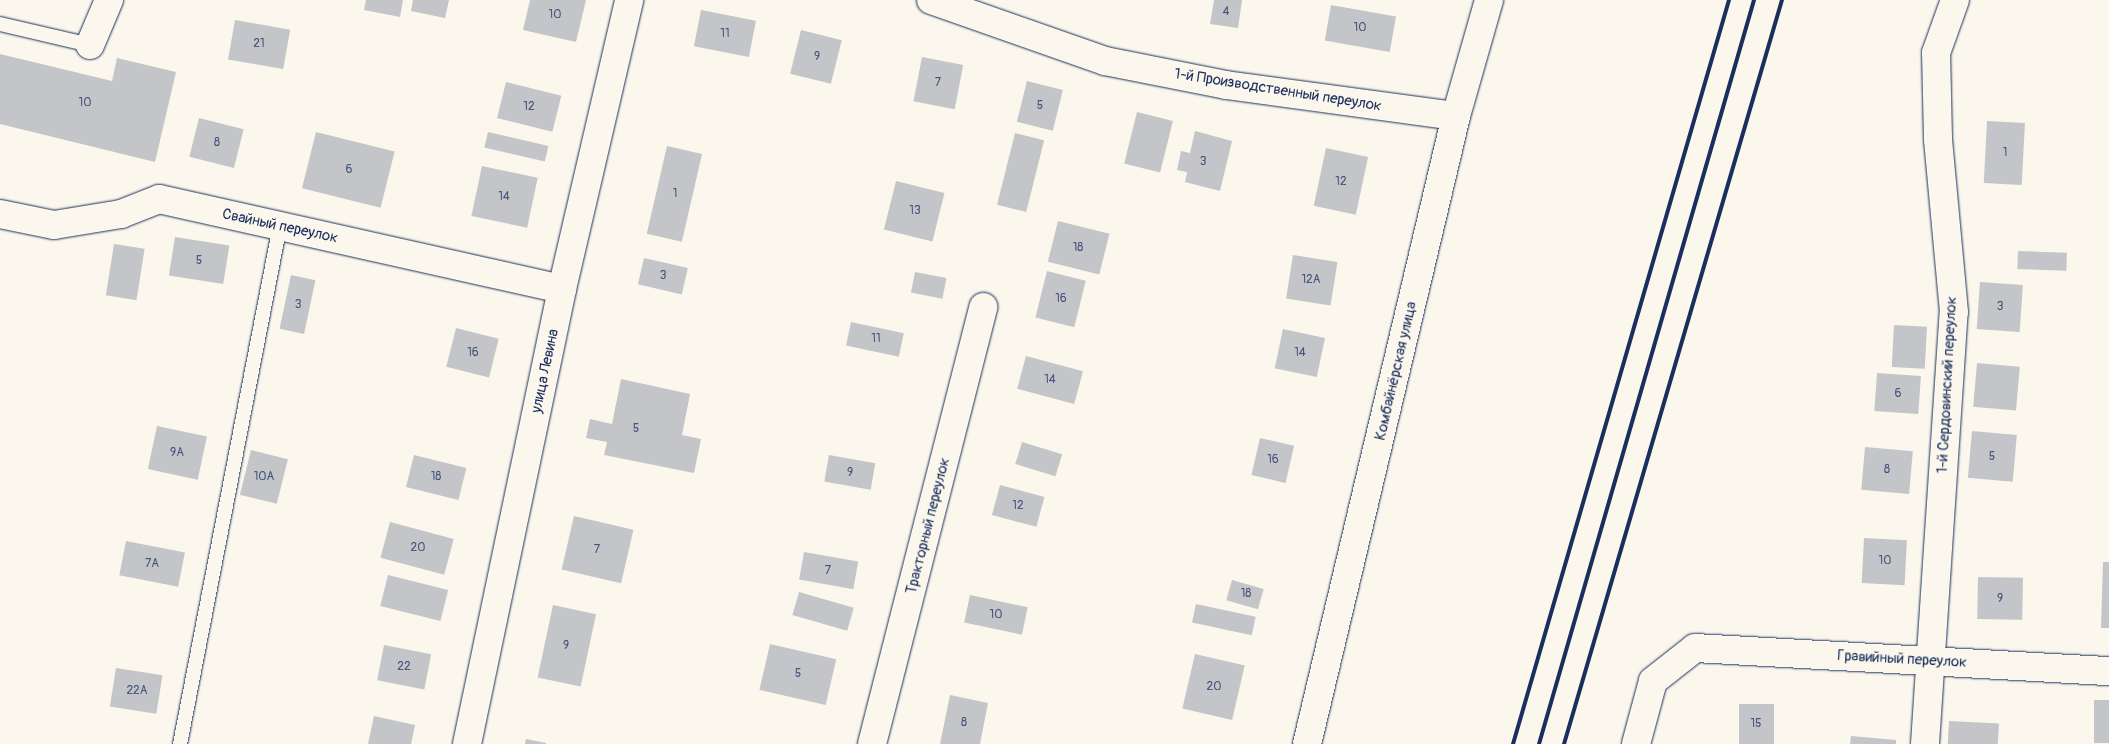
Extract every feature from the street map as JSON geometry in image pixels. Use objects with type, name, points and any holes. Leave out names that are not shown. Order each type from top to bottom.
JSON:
[{"type":"street","points":[[90,46],[109,0]]},
{"type":"street","name":"улица Левина","points":[[467,744],[562,289],[629,0]]},
{"type":"street","name":"1-й Производственный переулок","points":[[931,0],[1105,61],[1226,86],[1456,116]]},
{"type":"street","name":"Комбайнёрская улица","points":[[1308,744],[1456,116],[1489,0]]},
{"type":"street","name":"1-й Сердовинский переулок","points":[[1925,744],[1954,312],[1938,139],[1936,52],[1955,0]]},
{"type":"street","name":"Свайный переулок","points":[[0,214],[54,225],[121,214],[159,199],[562,289]]},
{"type":"street","name":"Тракторный переулок","points":[[872,744],[983,307]]},
{"type":"street","name":"Гравийный переулок","points":[[1636,744],[1653,681],[1695,648],[2109,671]]},
{"type":"lane","points":[[0,24],[90,46]]},
{"type":"lane","points":[[180,744],[280,225]]},
{"type":"building","points":[[366,0],[403,0],[400,17],[364,10]]},
{"type":"building","points":[[413,0],[449,0],[445,18],[411,11]]},
{"type":"building","points":[[530,0],[586,0],[576,42],[523,30]]},
{"type":"building","points":[[1214,0],[1242,0],[1238,28],[1210,24]]},
{"type":"building","points":[[1331,5],[1396,16],[1390,52],[1325,40]]},
{"type":"building","points":[[701,10],[756,21],[749,57],[694,46]]},
{"type":"building","points":[[235,20],[290,30],[283,69],[228,59]]},
{"type":"building","points":[[801,30],[842,40],[831,84],[790,74]]},
{"type":"building","points":[[0,54],[112,81],[117,58],[176,72],[155,162],[0,124]]},
{"type":"building","points":[[922,57],[963,65],[955,109],[913,101]]},
{"type":"building","points":[[1027,81],[1063,90],[1053,131],[1017,122]]},
{"type":"building","points":[[506,82],[561,96],[552,132],[497,118]]},
{"type":"building","points":[[1137,112],[1173,121],[1160,172],[1124,163]]},
{"type":"building","points":[[199,118],[244,129],[234,168],[189,157]]},
{"type":"building","points":[[1987,121],[2025,123],[2022,185],[1984,183]]},
{"type":"building","points":[[1195,131],[1232,141],[1220,191],[1185,182],[1187,172],[1177,170],[1181,151],[1190,153]]},
{"type":"building","points":[[316,132],[395,152],[381,208],[302,188]]},
{"type":"building","points":[[488,132],[548,146],[545,162],[484,148]]},
{"type":"building","points":[[1015,133],[1044,140],[1026,212],[997,205]]},
{"type":"building","points":[[667,146],[702,154],[682,242],[647,234]]},
{"type":"building","points":[[1326,148],[1368,157],[1356,215],[1314,206]]},
{"type":"building","points":[[482,166],[538,178],[527,228],[471,216]]},
{"type":"building","points":[[896,181],[945,193],[932,242],[884,230]]},
{"type":"building","points":[[1058,221],[1109,234],[1099,275],[1048,262]]},
{"type":"building","points":[[175,237],[229,246],[223,284],[169,276]]},
{"type":"building","points":[[114,244],[145,249],[136,300],[106,295]]},
{"type":"building","points":[[2018,251],[2067,253],[2066,271],[2017,269]]},
{"type":"building","points":[[1293,255],[1337,262],[1331,305],[1286,298]]},
{"type":"building","points":[[644,258],[688,268],[682,294],[638,284]]},
{"type":"building","points":[[1047,271],[1086,281],[1074,327],[1035,318]]},
{"type":"building","points":[[915,272],[946,278],[942,299],[911,293]]},
{"type":"building","points":[[291,275],[315,280],[304,334],[280,329]]},
{"type":"building","points":[[1980,282],[2023,285],[2020,332],[1977,329]]},
{"type":"building","points":[[851,322],[904,333],[899,357],[846,345]]},
{"type":"building","points":[[1894,325],[1927,327],[1925,369],[1892,367]]},
{"type":"building","points":[[456,328],[499,339],[489,377],[446,367]]},
{"type":"building","points":[[1283,329],[1325,338],[1317,377],[1275,368]]},
{"type":"building","points":[[1026,356],[1083,371],[1074,404],[1017,389]]},
{"type":"building","points":[[1977,363],[2020,367],[2016,411],[1973,407]]},
{"type":"building","points":[[1877,373],[1921,376],[1918,414],[1874,411]]},
{"type":"building","points":[[621,379],[690,394],[682,435],[701,439],[694,473],[604,455],[607,442],[586,438],[590,419],[612,424]]},
{"type":"building","points":[[157,426],[207,437],[198,480],[148,469]]},
{"type":"building","points":[[1972,431],[2017,435],[2013,482],[1968,478]]},
{"type":"building","points":[[1260,438],[1294,446],[1286,483],[1251,475]]},
{"type":"building","points":[[1022,442],[1062,454],[1055,476],[1015,464]]},
{"type":"building","points":[[1865,447],[1913,451],[1909,494],[1861,490]]},
{"type":"building","points":[[251,450],[288,459],[277,504],[240,495]]},
{"type":"building","points":[[414,455],[466,468],[458,500],[406,487]]},
{"type":"building","points":[[829,455],[875,463],[871,490],[824,482]]},
{"type":"building","points":[[1000,485],[1044,497],[1036,527],[992,515]]},
{"type":"building","points":[[574,516],[633,530],[621,583],[562,570]]},
{"type":"building","points":[[390,522],[454,539],[444,575],[380,558]]},
{"type":"building","points":[[1864,538],[1907,540],[1905,585],[1862,583]]},
{"type":"building","points":[[126,541],[185,552],[178,587],[119,575]]},
{"type":"building","points":[[804,552],[858,562],[853,589],[799,580]]},
{"type":"building","points":[[2103,562],[2109,562],[2109,628],[2101,628]]},
{"type":"building","points":[[388,575],[448,590],[440,621],[380,606]]},
{"type":"building","points":[[1978,577],[2023,578],[2022,620],[1977,619]]},
{"type":"building","points":[[1232,580],[1264,589],[1258,609],[1226,600]]},
{"type":"building","points":[[799,592],[854,608],[847,631],[792,615]]},
{"type":"building","points":[[970,595],[1028,607],[1022,635],[964,622]]},
{"type":"building","points":[[1196,604],[1256,617],[1252,635],[1192,623]]},
{"type":"building","points":[[553,605],[596,614],[581,687],[538,677]]},
{"type":"building","points":[[770,644],[836,659],[826,705],[759,690]]},
{"type":"building","points":[[384,645],[431,654],[424,689],[377,680]]},
{"type":"building","points":[[1195,654],[1245,665],[1232,720],[1182,709]]},
{"type":"building","points":[[116,668],[162,675],[156,714],[110,707]]},
{"type":"building","points":[[950,695],[988,703],[980,744],[940,744]]},
{"type":"building","points":[[2094,700],[2109,700],[2109,743],[2094,743]]},
{"type":"building","points":[[1739,704],[1774,704],[1774,744],[1739,744]]},
{"type":"building","points":[[374,716],[415,725],[411,744],[368,744]]},
{"type":"building","points":[[1949,721],[1999,724],[1998,744],[1948,744]]},
{"type":"building","points":[[1851,736],[1896,740],[1896,744],[1850,744]]},
{"type":"building","points":[[526,739],[546,743],[546,744],[525,744]]},
{"type":"railway","points":[[1513,744],[1729,0]]},
{"type":"railway","points":[[1539,744],[1754,0]]},
{"type":"railway","points":[[1564,744],[1782,0]]}]
